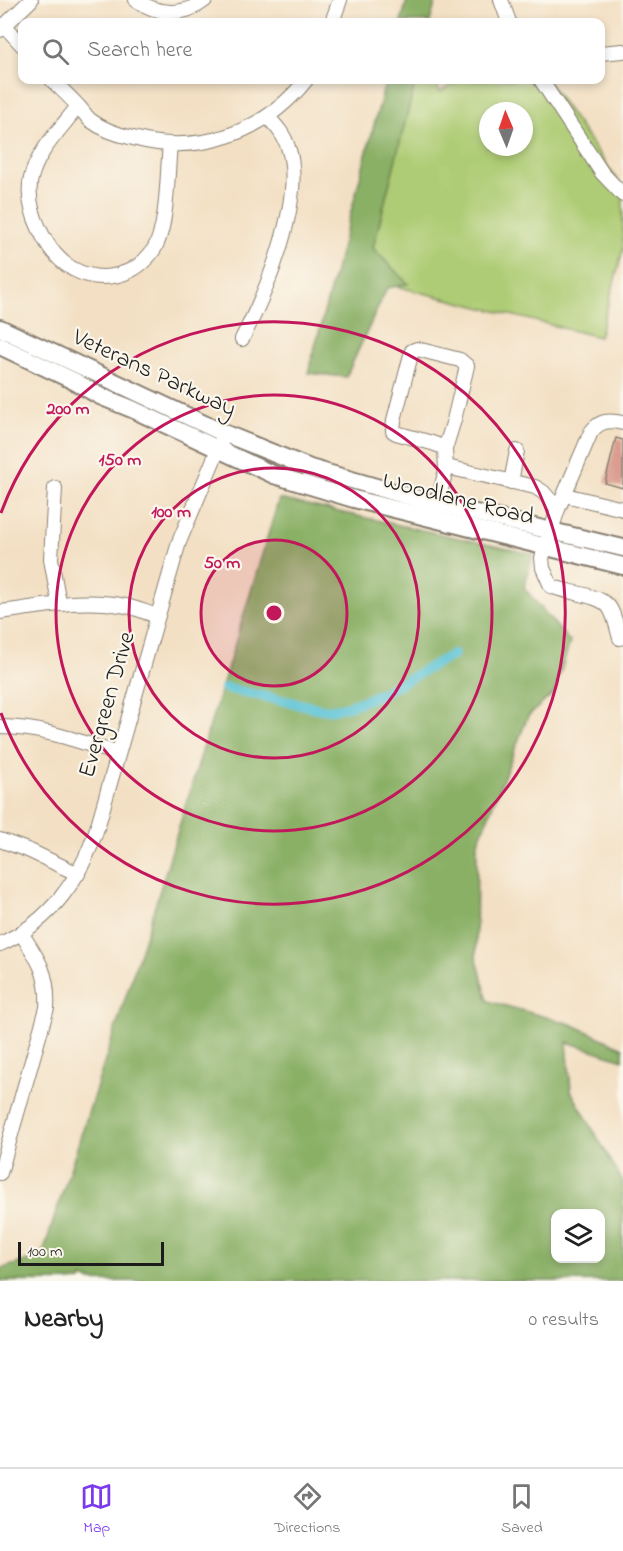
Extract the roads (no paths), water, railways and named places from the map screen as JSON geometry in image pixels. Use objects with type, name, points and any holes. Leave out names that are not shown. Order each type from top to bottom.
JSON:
[{"type":"main road","name":"Veterans Parkway","points":[[0,328],[222,441],[283,478]]},
{"type":"main road","name":"Veterans Parkway","points":[[0,346],[100,396],[222,441],[289,460]]},
{"type":"main road","name":"Woodlane Road","points":[[289,460],[437,504],[623,548]]},
{"type":"main road","name":"Woodlane Road","points":[[283,478],[354,499],[623,566]]},
{"type":"street","points":[[18,42],[2,28],[31,0]]},
{"type":"street","points":[[136,0],[156,10],[177,12],[197,6],[205,0]]},
{"type":"street","points":[[333,18],[340,0]]},
{"type":"street","points":[[501,0],[508,18]]},
{"type":"street","points":[[605,53],[623,51]]},
{"type":"street","points":[[56,84],[90,120],[124,136],[170,145],[198,143],[226,137],[254,126],[289,99],[302,84]]},
{"type":"street","points":[[546,84],[602,173],[623,195]]},
{"type":"street","points":[[78,106],[42,152],[31,178],[29,198],[35,222],[53,251],[73,269],[105,278],[135,269],[154,248],[163,227],[170,145]]},
{"type":"street","points":[[242,339],[270,275],[287,221],[292,194],[292,168],[288,146],[279,129],[268,117]]},
{"type":"street","points":[[437,504],[446,471],[445,449],[467,366],[460,360],[417,350],[412,351],[393,430],[445,449]]},
{"type":"street","points":[[623,423],[604,421],[597,424],[588,438],[558,509],[542,558],[543,568],[551,586],[602,600],[610,608],[620,638],[623,636]]},
{"type":"street","name":"Evergreen Drive","points":[[0,944],[21,933],[59,902],[78,874],[93,842],[179,542],[222,441]]},
{"type":"street","points":[[511,482],[517,451]]},
{"type":"street","points":[[446,471],[451,468],[535,487],[543,492],[558,509]]},
{"type":"street","points":[[55,488],[51,559],[59,603]]},
{"type":"street","points":[[565,495],[623,509]]},
{"type":"street","points":[[0,612],[59,603],[86,602],[127,606],[157,616]]},
{"type":"street","points":[[0,727],[26,728],[54,734],[118,754]]},
{"type":"street","points":[[0,840],[30,851],[78,874]]},
{"type":"street","points":[[0,1173],[47,1008],[48,995],[44,970],[21,933]]},
{"type":"waterway","points":[[225,688],[322,709],[336,709],[370,698],[454,654]]}]
